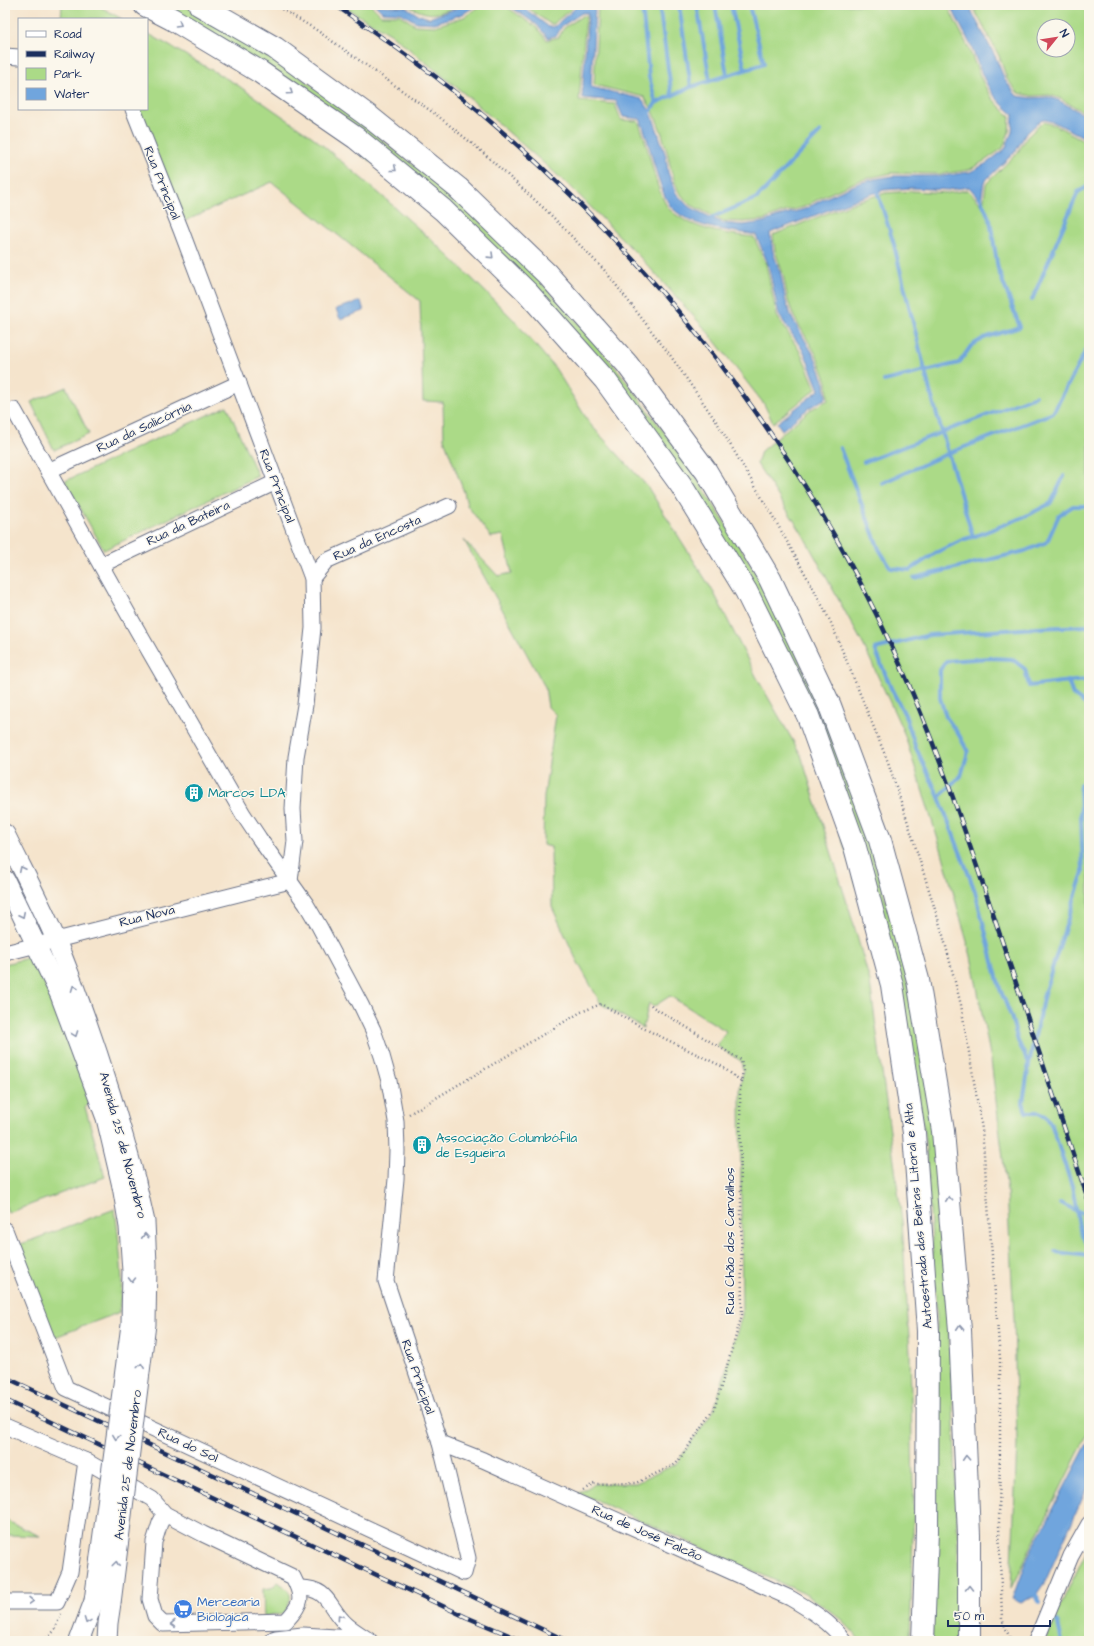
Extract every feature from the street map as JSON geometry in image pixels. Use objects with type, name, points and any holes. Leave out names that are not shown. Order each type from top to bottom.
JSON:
[{"type":"highway","name":"Autoestrada das Beiras Litoral e Alta","points":[[145,5],[172,19],[260,72],[356,138],[443,210],[527,292],[605,380],[681,485],[746,592],[808,716],[855,847],[892,985],[914,1133],[928,1331],[927,1531],[923,1641]]},
{"type":"highway","points":[[200,5],[275,48],[371,118],[458,188],[547,274],[627,364],[706,471],[770,578],[830,706],[880,840],[918,980],[943,1130],[960,1330],[970,1535],[969,1641]]},
{"type":"main road","points":[[276,1641],[303,1638],[352,1641]]},
{"type":"street","points":[[5,56],[18,57]]},
{"type":"street","name":"Rua Principal","points":[[133,110],[181,230],[312,578],[313,628],[305,705],[296,757],[293,809],[295,841],[290,880]]},
{"type":"street","name":"Rua da Salicórnia","points":[[48,471],[239,383]]},
{"type":"street","name":"Rua Principal","points":[[14,410],[243,814],[290,880],[319,926],[373,1030],[389,1081],[396,1121],[396,1179],[386,1281],[440,1442],[468,1558],[464,1573]]},
{"type":"street","name":"Rua da Bateira","points":[[101,565],[276,482]]},
{"type":"street","name":"Rua da Encosta","points":[[312,578],[326,561],[449,506]]},
{"type":"street","name":"Avenida 25 de Novembro","points":[[5,834],[56,939],[91,1033],[119,1118],[129,1184]]},
{"type":"street","name":"Avenida 25 de Novembro","points":[[5,880],[60,995],[129,1184],[145,1222],[147,1264],[146,1324],[102,1602],[79,1641]]},
{"type":"street","name":"Rua Nova","points":[[5,953],[290,880]]},
{"type":"street","name":"Rua do Sol","points":[[5,1230],[66,1388],[464,1573]]},
{"type":"street","points":[[5,1426],[86,1462],[152,1499],[165,1514],[292,1577],[299,1588],[300,1599],[297,1609],[269,1641]]},
{"type":"street","name":"Rua de José Falcão","points":[[440,1442],[790,1598],[809,1609],[840,1635],[844,1641]]},
{"type":"street","points":[[5,1602],[57,1602],[70,1572],[86,1462]]},
{"type":"street","points":[[165,1514],[160,1523],[154,1542],[150,1599],[155,1616],[163,1624],[286,1621]]},
{"type":"street","points":[[1036,1641],[1071,1556],[1089,1524]]},
{"type":"street","points":[[299,1588],[309,1588],[324,1595],[346,1625],[370,1641]]},
{"type":"street","name":"Avenida 25 de Novembro","points":[[102,1602],[108,1623],[107,1641]]},
{"type":"path","points":[[275,5],[315,29],[438,116],[480,150],[548,212],[606,272],[670,355],[718,424],[775,520],[831,623],[888,762],[910,826],[943,934],[961,1005],[982,1129],[993,1260],[1000,1358],[999,1524],[1002,1619],[1011,1641]]},
{"type":"path","name":"Rua Chão dos Carvalhos","points":[[572,1500],[577,1494],[594,1484],[636,1483],[676,1464],[714,1410],[742,1315],[741,1081],[743,1071],[741,1060],[653,1007],[649,1003]]},
{"type":"path","points":[[396,1121],[582,1012],[601,1004],[644,1028],[721,1066],[741,1081]]},
{"type":"path","points":[[44,1641],[54,1631],[64,1608],[57,1602]]},
{"type":"green space","points":[[62,5],[97,5],[120,18],[61,18]]},
{"type":"green space","points":[[164,5],[183,5],[269,56],[323,93],[446,191],[507,246],[568,311],[621,374],[690,467],[750,563],[792,643],[855,794],[901,952],[925,1072],[935,1153],[945,1267],[954,1424],[961,1641],[932,1641],[937,1319],[926,1149],[916,1076],[778,634],[530,282]]},
{"type":"green space","points":[[341,5],[371,5],[381,15],[400,15],[415,25],[435,26],[464,17],[482,5],[504,5],[536,27],[547,40],[559,37],[564,28],[582,16],[586,16],[579,101],[615,104],[621,120],[638,121],[664,201],[668,208],[679,217],[699,227],[710,230],[754,237],[766,264],[777,316],[801,353],[816,389],[773,423],[764,404],[707,331],[639,256],[571,187],[466,95],[392,35]]},
{"type":"green space","points":[[407,5],[460,5],[433,14],[422,12]]},
{"type":"green space","points":[[524,5],[574,5],[554,24],[550,24]]},
{"type":"green space","points":[[598,5],[948,5],[988,92],[1001,108],[1010,116],[1009,132],[1003,148],[969,170],[943,174],[892,173],[858,181],[824,196],[804,207],[781,213],[764,220],[743,222],[723,221],[689,204],[678,191],[671,171],[661,131],[653,111],[644,97],[594,85]]},
{"type":"green space","points":[[974,5],[1089,5],[1089,115],[1059,98],[1049,95],[1032,96],[1018,93],[1007,79],[999,56],[975,11]]},
{"type":"green space","points":[[148,34],[236,84],[314,138],[448,255],[513,319],[555,368],[590,424],[647,486],[714,593],[757,678],[801,755],[870,982],[902,1221],[910,1354],[914,1494],[910,1641],[860,1641],[848,1626],[827,1608],[803,1593],[584,1495],[577,1494],[594,1484],[636,1483],[676,1464],[714,1410],[742,1315],[740,1088],[743,1071],[741,1061],[717,1046],[726,1031],[670,996],[653,1007],[649,1003],[643,1028],[601,1004],[576,959],[552,907],[551,847],[543,845],[544,797],[556,715],[548,707],[545,687],[464,540],[498,576],[512,573],[503,535],[491,537],[467,505],[464,492],[444,439],[443,402],[423,401],[420,301],[272,182],[185,221],[137,110],[148,110]]},
{"type":"green space","points":[[1043,122],[1055,125],[1089,143],[1089,1431],[1011,1588],[1017,1443],[1014,1318],[1007,1191],[991,1060],[971,956],[942,852],[904,733],[864,646],[802,533],[757,464],[761,451],[810,410],[828,400],[827,382],[817,356],[794,317],[788,301],[783,274],[775,251],[773,235],[858,201],[885,193],[912,191],[948,193],[968,190],[983,206],[986,184],[1018,152],[1027,137]]},
{"type":"green space","points":[[66,387],[89,434],[54,450],[31,402]]},
{"type":"green space","points":[[227,406],[258,476],[104,550],[65,481]]},
{"type":"green space","points":[[31,957],[37,965],[92,1102],[85,1107],[105,1177],[8,1213],[5,1204],[5,964]]},
{"type":"green space","points":[[115,1209],[122,1281],[120,1312],[50,1339],[16,1246]]},
{"type":"green space","points":[[5,1520],[40,1536],[5,1535]]},
{"type":"green space","points":[[1089,1546],[1089,1641],[1047,1641],[1049,1629]]},
{"type":"green space","points":[[278,1582],[287,1589],[290,1596],[289,1603],[284,1613],[264,1616],[263,1589],[271,1588]]},
{"type":"water","points":[[375,5],[406,7],[417,14],[429,18],[466,5],[477,5],[463,14],[435,23],[416,22],[401,13],[382,12]]},
{"type":"water","points":[[508,5],[520,5],[549,27],[556,26],[577,5],[592,5],[595,10],[591,87],[642,99],[651,112],[666,156],[668,172],[676,193],[688,206],[723,223],[743,225],[764,222],[782,215],[805,209],[825,198],[859,183],[874,179],[892,176],[943,176],[970,172],[987,163],[1005,149],[1012,132],[1013,114],[996,98],[986,82],[951,5],[971,5],[972,12],[996,58],[1005,80],[1017,96],[1032,98],[1049,97],[1058,100],[1085,115],[1089,118],[1089,140],[1056,123],[1042,119],[1025,135],[1016,151],[984,182],[981,201],[969,187],[948,190],[912,188],[884,190],[770,233],[773,252],[781,275],[786,302],[792,318],[815,357],[825,383],[826,398],[809,408],[782,430],[777,423],[819,390],[804,352],[779,315],[768,264],[756,235],[711,228],[690,220],[672,208],[668,203],[657,175],[640,119],[623,117],[616,101],[582,98],[588,13],[582,13],[562,26],[557,35],[548,38],[537,25]]},
{"type":"water","points":[[361,301],[364,311],[340,319],[336,309]]},
{"type":"water","points":[[1089,1440],[1089,1484],[1045,1582],[1036,1595],[1021,1603],[1012,1599],[1025,1563]]},
{"type":"waterway","points":[[642,5],[649,77],[656,103]]},
{"type":"waterway","points":[[659,5],[672,96]]},
{"type":"waterway","points":[[679,5],[691,87]]},
{"type":"waterway","points":[[697,5],[710,81]]},
{"type":"waterway","points":[[715,5],[727,75]]},
{"type":"waterway","points":[[731,5],[745,70]]},
{"type":"waterway","points":[[648,115],[656,103],[691,87],[764,64],[749,5]]},
{"type":"waterway","points":[[706,220],[757,198],[820,132]]},
{"type":"waterway","points":[[1032,300],[1078,192],[1087,187],[1089,184]]},
{"type":"waterway","points":[[876,188],[893,241],[930,391],[973,537]]},
{"type":"waterway","points":[[884,381],[959,363],[971,346],[984,338],[1020,327],[998,269],[990,220],[980,197]]},
{"type":"waterway","points":[[882,483],[949,453],[1053,413],[1089,345]]},
{"type":"waterway","points":[[864,462],[1035,396]]},
{"type":"waterway","points":[[840,448],[879,549],[891,568],[910,570],[937,552],[962,540],[1026,516],[1051,503],[1064,476]]},
{"type":"waterway","points":[[914,578],[1025,551],[1047,542],[1059,515],[1073,506],[1089,506]]},
{"type":"waterway","points":[[939,797],[916,748],[905,715],[891,688],[875,649],[929,635],[1089,626]]},
{"type":"waterway","points":[[1029,1064],[1018,1041],[1011,1016],[1000,989],[975,891],[939,797],[961,776],[968,752],[959,735],[946,717],[940,698],[940,670],[946,661],[989,658],[1012,659],[1025,669],[1029,686],[1089,680]]},
{"type":"waterway","points":[[1068,681],[1073,695],[1089,707]]},
{"type":"waterway","points":[[1089,777],[1080,785],[1083,872],[1044,994],[1029,1064],[1023,1103],[1026,1112],[1037,1112],[1046,1116],[1052,1126],[1072,1186],[1079,1225],[1089,1251]]},
{"type":"waterway","points":[[1060,1203],[1089,1216]]},
{"type":"waterway","points":[[1055,1252],[1089,1256]]},
{"type":"waterway","points":[[1036,1595],[1040,1602]]},
{"type":"waterway","points":[[1056,1621],[1062,1641]]},
{"type":"railway","points":[[335,5],[436,77],[508,137],[576,201],[641,269],[702,340],[758,416],[810,494],[857,576],[898,660],[924,720],[969,843],[1089,1202]]},
{"type":"railway","points":[[5,1377],[567,1641]]},
{"type":"railway","points":[[5,1400],[466,1617],[523,1641]]},
{"type":"place","name":"Marcos LDA","points":[[194,793]]},
{"type":"place","name":"Associação Columbófila de Esgueira","points":[[422,1145]]},
{"type":"place","name":"Mercearia Biologica","points":[[183,1609]]}]
